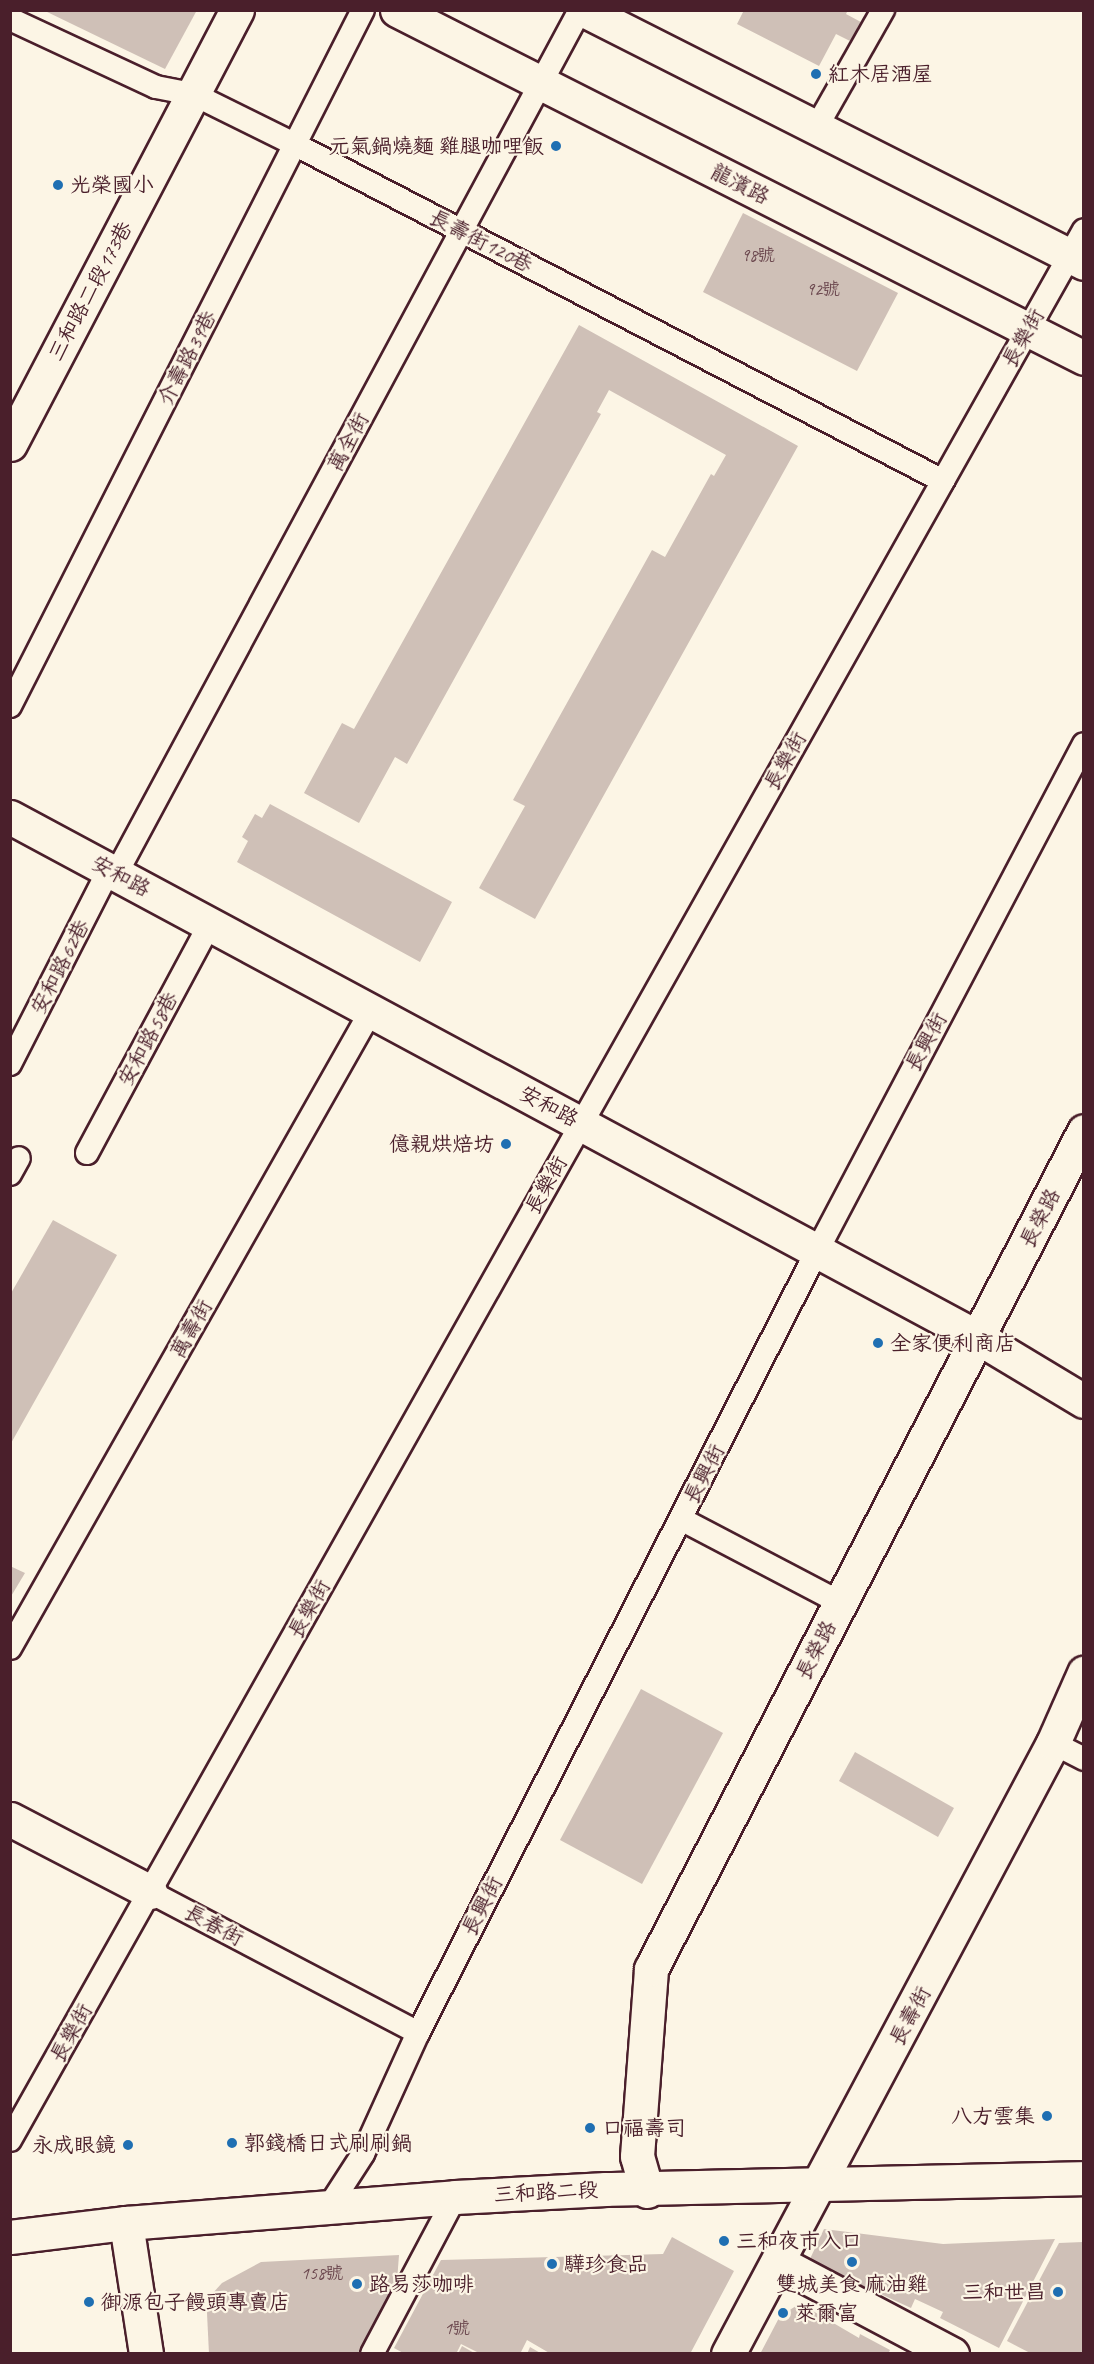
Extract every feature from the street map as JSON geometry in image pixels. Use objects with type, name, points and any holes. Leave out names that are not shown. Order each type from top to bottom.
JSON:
[{"type":"street","name":"三和路二段173巷","points":[[10,444],[237,10]]},
{"type":"street","name":"龍濱路","points":[[397,10],[1083,358]]},
{"type":"street","points":[[582,10],[816,128],[1079,250]]},
{"type":"street","name":"安和路","points":[[10,817],[816,1253],[979,1338],[1083,1401]]},
{"type":"street","name":"長榮路","points":[[647,2191],[637,2156],[651,1969],[979,1338],[1083,1131]]},
{"type":"street","name":"長壽街","points":[[728,2354],[821,2185],[1053,1743],[1083,1673]]},
{"type":"street","name":"長春街","points":[[10,1818],[150,1892]]},
{"type":"street","name":"三和路二段","points":[[10,2237],[126,2223],[330,2205],[455,2197],[606,2189],[647,2191],[1083,2178]]},
{"type":"street","points":[[126,2223],[146,2354]]},
{"type":"street","points":[[778,2262],[952,2354]]},
{"type":"lane","name":"介壽路39巷","points":[[10,706],[363,10]]},
{"type":"lane","name":"萬全街","points":[[113,872],[582,10]]},
{"type":"lane","points":[[816,128],[883,10]]},
{"type":"lane","name":"長壽街120巷","points":[[10,19],[156,87],[193,94],[296,145],[943,481]]},
{"type":"lane","name":"長樂街","points":[[10,2140],[1028,329],[1079,250]]},
{"type":"lane","name":"長興街","points":[[330,2205],[363,2154],[418,2032],[816,1253],[1083,744]]},
{"type":"lane","name":"安和路62巷","points":[[10,1064],[113,872]]},
{"type":"lane","name":"安和路58巷","points":[[87,1153],[210,924]]},
{"type":"lane","name":"萬壽街","points":[[10,1648],[371,1011]]},
{"type":"lane","points":[[681,1519],[841,1603]]},
{"type":"lane","points":[[1053,1743],[1083,1759]]},
{"type":"lane","name":"長春街","points":[[150,1892],[418,2032]]},
{"type":"lane","points":[[372,2354],[455,2197]]},
{"type":"building","points":[[43,10],[197,10],[165,69]]},
{"type":"building","points":[[744,10],[848,10],[846,14],[872,28],[862,47],[836,34],[819,66],[737,24]]},
{"type":"building","points":[[743,213],[898,293],[857,371],[703,292]]},
{"type":"building","points":[[579,325],[798,446],[535,919],[479,888],[525,806],[513,800],[652,550],[665,557],[711,474],[714,476],[726,455],[609,390],[597,412],[601,414],[407,764],[395,757],[359,823],[304,793],[342,723],[354,729]]},
{"type":"building","points":[[270,804],[452,902],[420,962],[237,862],[248,841],[242,837],[255,814],[262,818]]},
{"type":"building","points":[[53,1220],[117,1255],[10,1445],[10,1295]]},
{"type":"building","points":[[10,1566],[25,1573],[10,1598]]},
{"type":"building","points":[[641,1689],[723,1733],[642,1884],[560,1840]]},
{"type":"building","points":[[855,1752],[954,1808],[938,1837],[839,1781]]},
{"type":"building","points":[[824,2229],[943,2244],[1055,2239],[999,2348],[940,2318],[943,2312],[915,2299],[911,2308],[809,2261]]},
{"type":"building","points":[[672,2237],[734,2271],[690,2354],[551,2354],[527,2340],[520,2354],[481,2354],[461,2344],[456,2354],[405,2354],[394,2348],[441,2260],[663,2254]]},
{"type":"building","name":"三和世昌","points":[[1083,2242],[1083,2354],[1032,2354],[1007,2341],[1059,2243]]},
{"type":"building","points":[[399,2255],[397,2281],[361,2354],[209,2354],[207,2313],[212,2294],[222,2283],[261,2262]]},
{"type":"building","points":[[796,2306],[806,2307],[859,2338],[860,2334],[890,2350],[888,2354],[760,2354],[780,2316]]},
{"type":"building","points":[[462,2346],[476,2354],[458,2354]]},
{"type":"building","points":[[530,2347],[542,2354],[527,2354]]},
{"type":"place","name":"紅木居酒屋","points":[[816,74]]},
{"type":"place","name":"元氣鍋燒麵 雞腿咖哩飯","points":[[556,146]]},
{"type":"place","name":"光榮國小","points":[[58,185]]},
{"type":"place","name":"億親烘焙坊","points":[[506,1144]]},
{"type":"place","name":"全家便利商店","points":[[878,1343]]},
{"type":"place","name":"八方雲集","points":[[1047,2116]]},
{"type":"place","name":"口福壽司","points":[[590,2128]]},
{"type":"place","name":"郭錢橋日式刷刷鍋","points":[[232,2143]]},
{"type":"place","name":"永成眼鏡","points":[[128,2145]]},
{"type":"place","name":"三和夜市入口","points":[[724,2241]]},
{"type":"place","name":"雙城美食 麻油雞","points":[[852,2262]]},
{"type":"place","name":"驊珍食品","points":[[552,2264]]},
{"type":"place","name":"路易莎咖啡","points":[[357,2284]]},
{"type":"place","name":"三和世昌","points":[[1058,2292]]},
{"type":"place","name":"御源包子饅頭專賣店","points":[[89,2302]]},
{"type":"place","name":"萊爾富","points":[[783,2313]]}]
